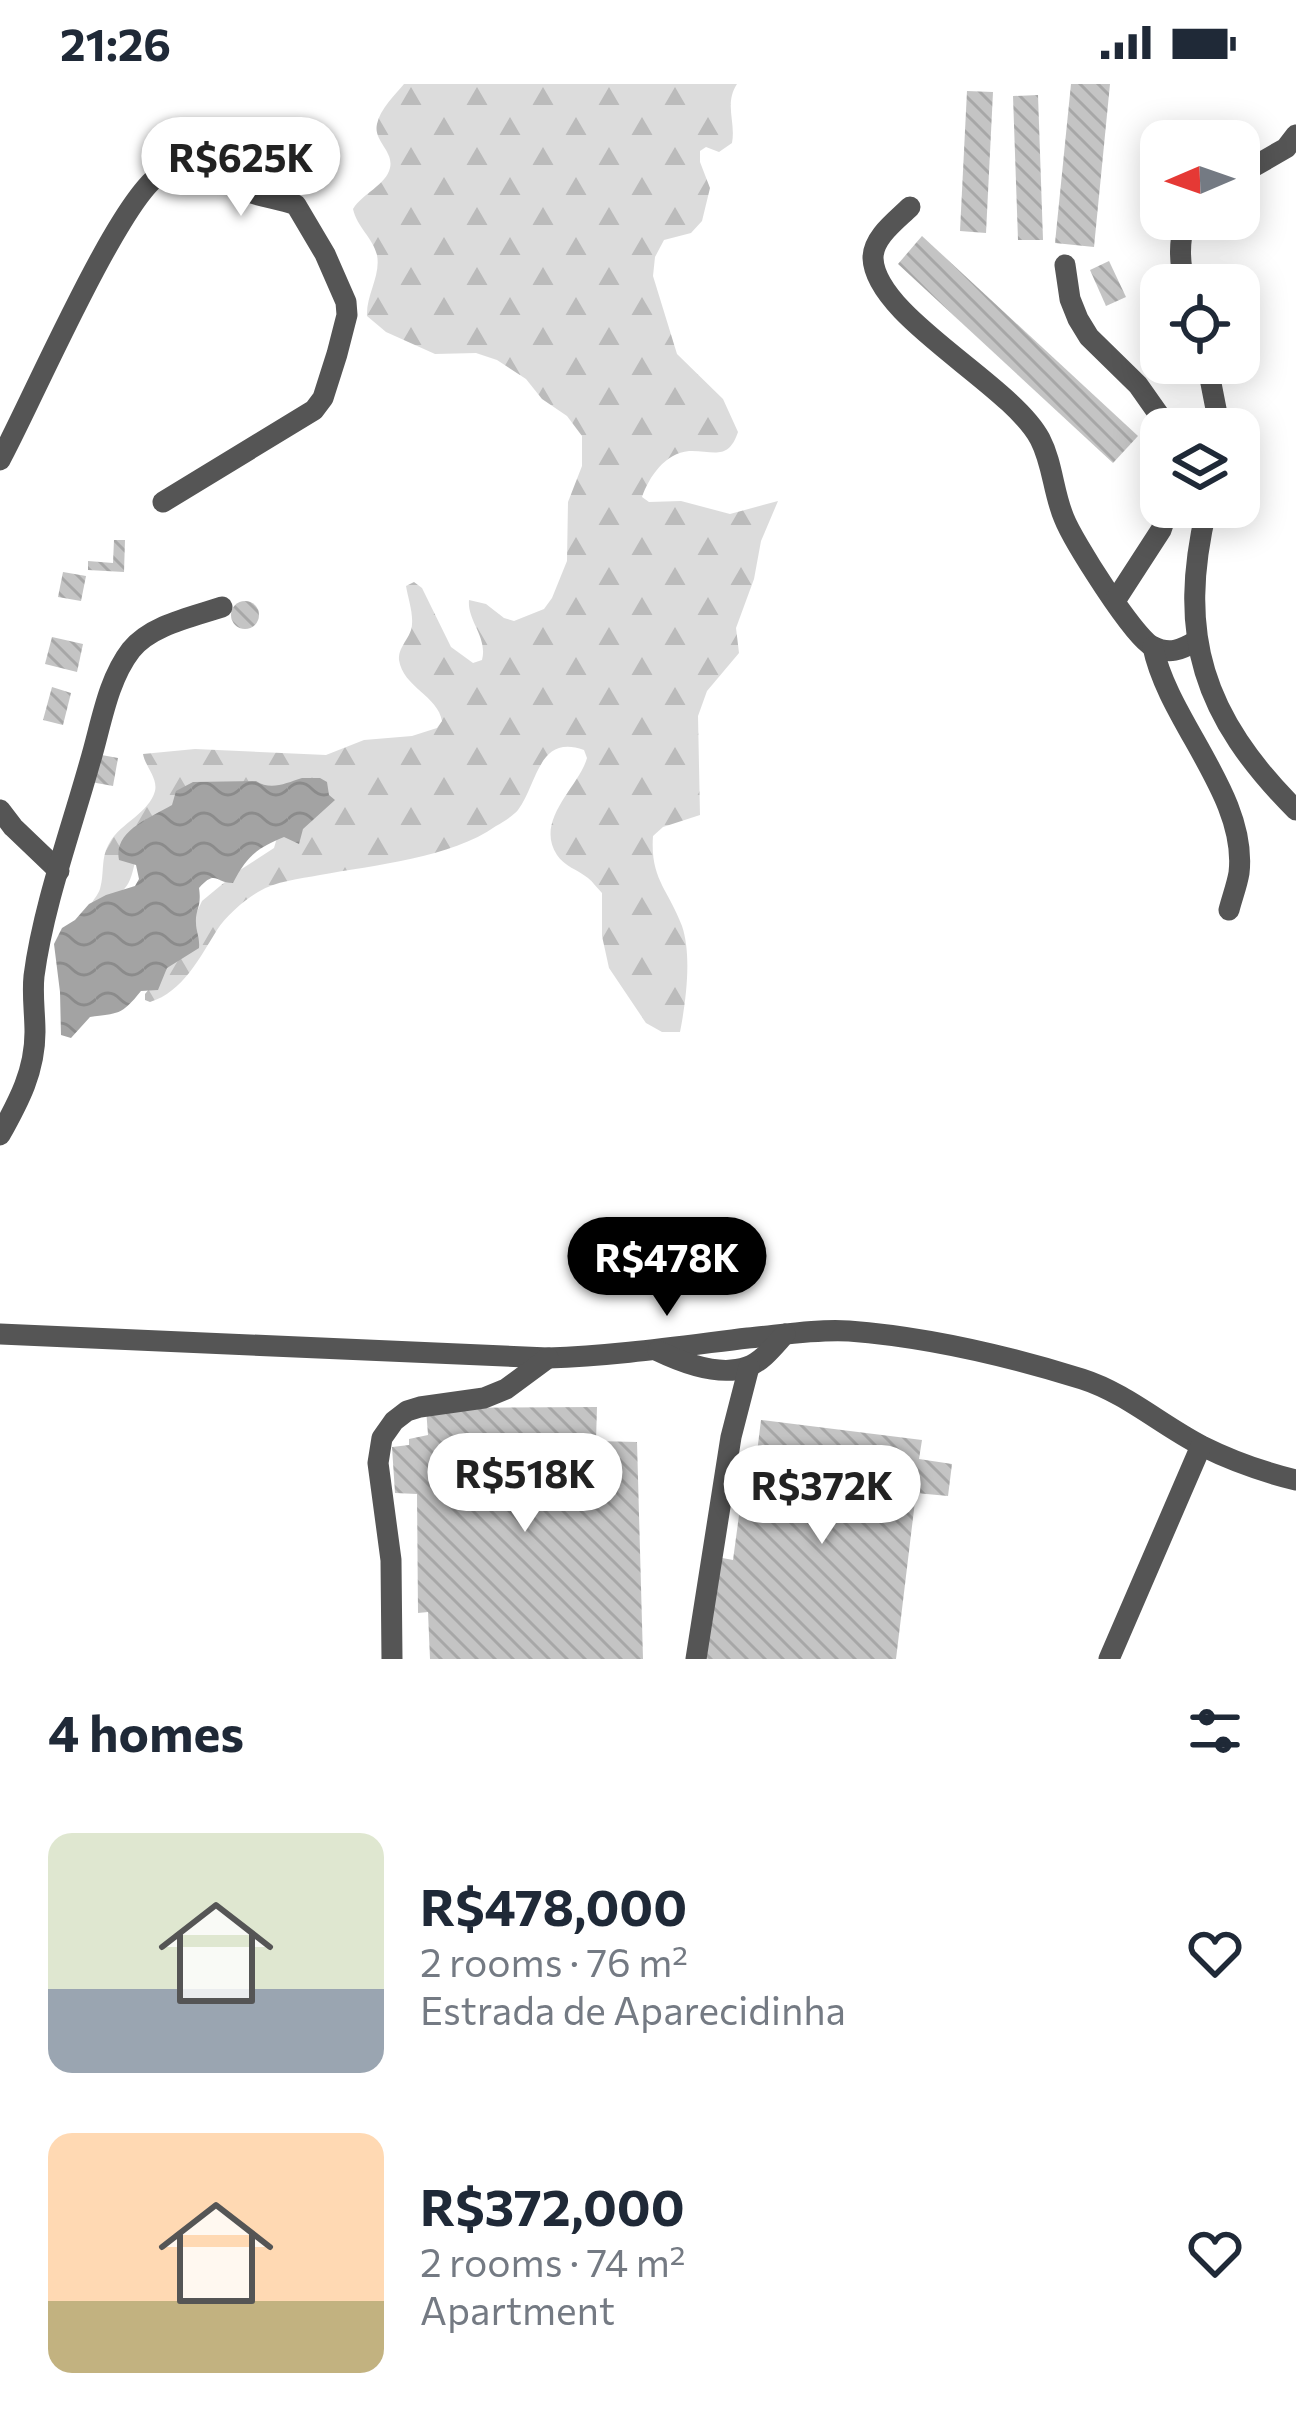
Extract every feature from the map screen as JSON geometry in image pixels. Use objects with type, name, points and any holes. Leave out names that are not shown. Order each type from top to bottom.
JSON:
[{"type":"street","points":[[1260,163],[1286,148],[1296,135]]},
{"type":"street","points":[[0,460],[140,194],[170,171],[218,178],[256,195],[296,205],[342,287],[347,315],[323,398],[314,410],[163,502]]},
{"type":"street","points":[[910,207],[876,244],[873,257],[881,282],[900,308],[1030,423],[1047,454],[1065,522],[1130,626],[1165,651],[1180,650],[1196,641]]},
{"type":"street","points":[[1065,265],[1078,319],[1154,408]]},
{"type":"street","points":[[1115,601],[1162,528]]},
{"type":"street","points":[[1202,528],[1194,566],[1193,604],[1196,641],[1212,693],[1263,777],[1296,810]]},
{"type":"street","points":[[0,1135],[30,1075],[35,972],[59,871],[120,668],[143,638],[222,607]]},
{"type":"street","points":[[1153,646],[1163,684],[1218,785],[1233,825],[1239,874],[1229,910]]},
{"type":"street","points":[[0,809],[59,871]]},
{"type":"street","points":[[0,1334],[548,1358],[847,1331],[938,1344],[1038,1365],[1090,1382],[1201,1446],[1260,1471],[1296,1480]]},
{"type":"street","points":[[696,1659],[731,1437],[749,1367],[785,1334]]},
{"type":"street","points":[[654,1349],[720,1370],[749,1367]]},
{"type":"street","points":[[392,1659],[391,1560],[378,1463],[382,1438],[407,1411],[506,1390],[548,1358]]},
{"type":"street","points":[[1109,1659],[1201,1446]]},
{"type":"green space","points":[[404,84],[737,84],[731,99],[732,143],[719,152],[706,147],[700,151],[710,188],[702,221],[691,233],[664,240],[655,257],[653,276],[677,354],[723,399],[738,432],[724,451],[689,451],[665,461],[642,497],[730,514],[778,501],[736,628],[739,653],[707,691],[698,716],[700,815],[663,827],[653,836],[657,874],[677,913],[687,951],[680,1032],[662,1032],[646,1023],[609,968],[602,936],[602,893],[560,859],[551,842],[554,817],[587,758],[584,750],[569,747],[548,755],[518,810],[478,837],[435,853],[288,881],[258,892],[225,920],[181,982],[150,1002],[145,994],[176,956],[202,901],[274,848],[283,817],[137,852],[125,888],[90,906],[100,889],[110,842],[147,806],[155,791],[143,754],[195,749],[326,755],[364,740],[412,736],[437,728],[442,721],[439,712],[407,677],[399,660],[412,624],[406,586],[414,582],[422,588],[451,647],[473,663],[482,660],[483,652],[469,600],[514,621],[544,609],[567,561],[568,502],[582,466],[582,436],[567,416],[497,360],[476,353],[435,354],[386,332],[367,316],[377,255],[353,209],[388,174],[390,162],[377,124]]},
{"type":"water","points":[[302,778],[327,782],[335,800],[303,829],[299,844],[284,837],[254,854],[233,883],[212,878],[205,882],[199,888],[196,919],[199,948],[167,968],[158,990],[141,991],[118,1012],[90,1017],[71,1038],[61,1035],[54,944],[62,928],[89,904],[135,886],[139,879],[136,865],[119,860],[127,833],[172,805],[176,791],[193,782],[256,781],[273,786]]},
{"type":"building","points":[[1071,84],[1110,84],[1094,247],[1055,243]]},
{"type":"building","points":[[967,91],[993,92],[986,233],[960,231]]},
{"type":"building","points":[[1038,95],[1043,240],[1018,240],[1013,96]]},
{"type":"building","points":[[922,236],[1138,436],[1113,463],[898,264]]},
{"type":"building","points":[[1109,261],[1126,297],[1106,306],[1090,270]]},
{"type":"building","points":[[114,540],[125,540],[124,572],[88,570],[88,561],[113,563]]},
{"type":"building","points":[[63,572],[86,576],[81,601],[58,597]]},
{"type":"building","points":[[245,601],[255,605],[259,615],[255,625],[245,629],[235,625],[231,615],[235,605]]},
{"type":"building","points":[[52,637],[83,644],[77,672],[45,664]]},
{"type":"building","points":[[52,687],[71,693],[63,725],[43,720]]},
{"type":"building","points":[[96,754],[118,758],[113,786],[91,782]]},
{"type":"building","points":[[597,1407],[596,1441],[637,1442],[643,1659],[430,1659],[428,1612],[418,1613],[417,1494],[395,1493],[392,1447],[428,1435],[426,1408]]},
{"type":"building","points":[[761,1420],[922,1440],[919,1459],[952,1464],[948,1496],[916,1493],[896,1659],[705,1659],[717,1557],[733,1560],[740,1508],[750,1509]]}]
